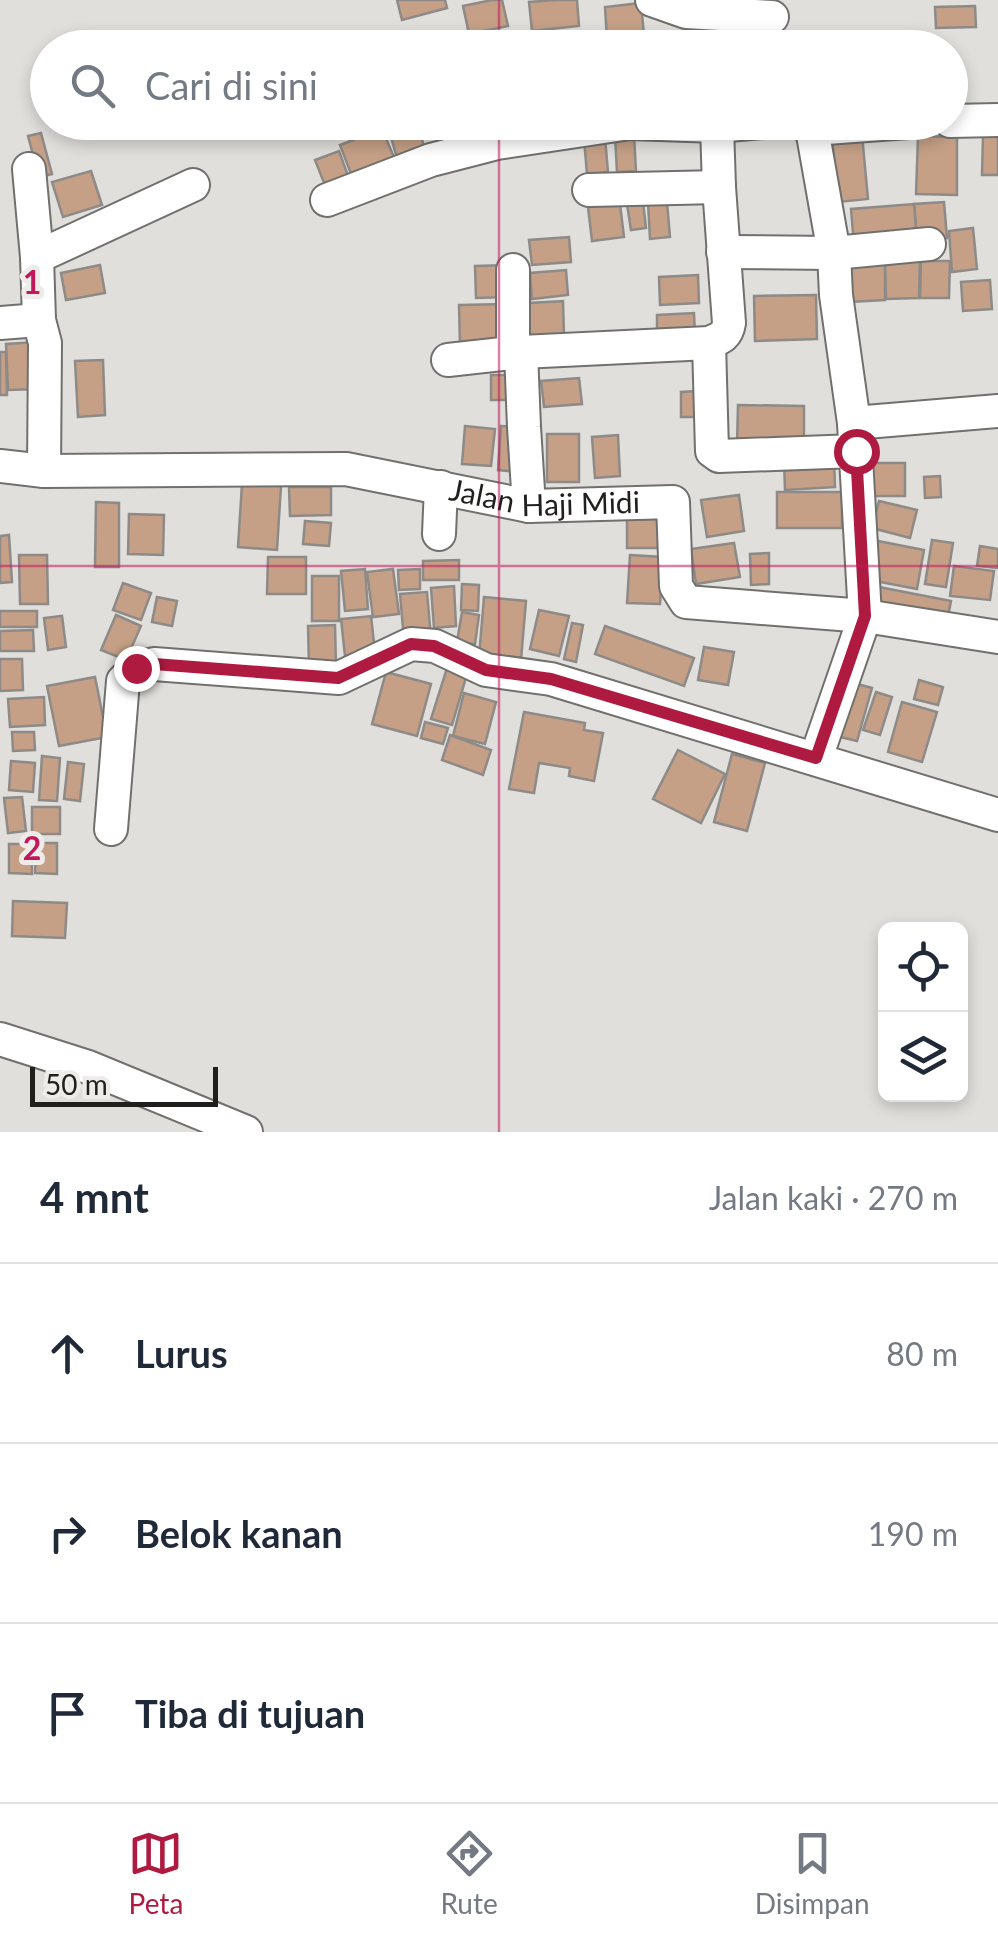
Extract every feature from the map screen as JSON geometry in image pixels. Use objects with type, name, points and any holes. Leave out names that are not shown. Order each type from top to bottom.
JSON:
[{"type":"street","points":[[652,0],[686,12],[776,22]]},
{"type":"street","points":[[968,120],[998,119]]},
{"type":"street","points":[[327,200],[431,160],[517,140]]},
{"type":"street","points":[[448,360],[517,352],[709,343],[722,338],[730,322],[717,140]]},
{"type":"street","points":[[809,140],[834,253],[855,437],[865,616],[816,758]]},
{"type":"street","points":[[29,170],[38,257],[39,320],[45,344],[44,471]]},
{"type":"street","points":[[38,257],[193,185]]},
{"type":"street","points":[[589,190],[718,187]]},
{"type":"street","points":[[723,252],[834,253],[929,244]]},
{"type":"street","points":[[513,270],[529,506]]},
{"type":"street","points":[[0,323],[39,320]]},
{"type":"street","points":[[709,343],[712,451],[719,456],[998,411]]},
{"type":"street","name":"Jalan Haji Midi","points":[[0,466],[44,471],[346,469],[529,506],[672,502],[676,586],[686,602],[865,616],[998,637]]},
{"type":"street","points":[[439,534],[441,487]]},
{"type":"street","points":[[111,829],[124,681],[136,668],[154,664],[338,678],[411,644],[434,646],[486,670],[551,679],[998,814]]},
{"type":"street","points":[[0,1039],[88,1067],[246,1132]]},
{"type":"building","points":[[397,0],[445,0],[447,8],[402,20]]},
{"type":"building","points":[[502,0],[508,26],[468,30],[463,6]]},
{"type":"building","points":[[577,0],[579,26],[532,30],[529,2]]},
{"type":"building","points":[[641,3],[644,30],[606,30],[605,7]]},
{"type":"building","points":[[975,6],[976,27],[936,28],[935,7]]},
{"type":"building","points":[[983,134],[998,134],[998,175],[982,175]]},
{"type":"building","points":[[28,136],[30,140],[43,140],[52,174],[39,177]]},
{"type":"building","points":[[353,140],[387,140],[396,162],[353,179],[340,145]]},
{"type":"building","points":[[392,140],[422,140],[427,157],[399,165]]},
{"type":"building","points":[[439,140],[475,140],[475,141],[440,147]]},
{"type":"building","points":[[584,140],[605,140],[608,172],[587,174]]},
{"type":"building","points":[[615,140],[634,140],[636,171],[617,172]]},
{"type":"building","points":[[832,140],[862,140],[868,199],[838,202]]},
{"type":"building","points":[[918,140],[957,140],[957,195],[916,194]]},
{"type":"building","points":[[339,151],[351,184],[328,193],[315,160]]},
{"type":"building","points":[[91,171],[102,205],[63,217],[52,182]]},
{"type":"building","points":[[643,202],[646,228],[631,230],[627,204]]},
{"type":"building","points":[[667,202],[670,237],[650,239],[648,203]]},
{"type":"building","points":[[944,202],[947,238],[917,240],[914,204]]},
{"type":"building","points":[[620,204],[624,237],[592,241],[588,207]]},
{"type":"building","points":[[914,204],[917,240],[854,245],[851,209]]},
{"type":"building","points":[[973,228],[977,269],[952,272],[949,231]]},
{"type":"building","points":[[569,237],[571,262],[532,265],[529,240]]},
{"type":"building","points":[[885,260],[885,300],[850,302],[847,263]]},
{"type":"building","points":[[885,260],[920,260],[919,298],[886,299]]},
{"type":"building","points":[[921,261],[950,261],[949,298],[920,298]]},
{"type":"building","points":[[100,265],[105,293],[66,300],[61,273]]},
{"type":"building","points":[[509,265],[510,297],[476,298],[475,266]]},
{"type":"building","points":[[566,270],[568,295],[532,299],[530,273]]},
{"type":"building","points":[[698,275],[699,303],[660,305],[659,277]]},
{"type":"building","points":[[990,280],[992,309],[963,311],[961,282]]},
{"type":"building","points":[[816,295],[817,339],[755,341],[754,296]]},
{"type":"building","points":[[563,301],[564,336],[530,338],[529,303]]},
{"type":"building","points":[[507,304],[508,343],[460,345],[459,305]]},
{"type":"building","points":[[694,313],[695,335],[657,336],[657,315]]},
{"type":"building","points":[[38,342],[40,389],[8,390],[6,344]]},
{"type":"building","points":[[0,352],[6,352],[7,395],[0,395]]},
{"type":"building","points":[[103,360],[105,415],[78,417],[75,361]]},
{"type":"building","points":[[491,375],[517,375],[517,400],[491,400]]},
{"type":"building","points":[[579,378],[582,404],[544,407],[541,381]]},
{"type":"building","points":[[695,391],[696,417],[681,417],[681,392]]},
{"type":"building","points":[[738,405],[804,406],[804,446],[737,445]]},
{"type":"building","points":[[465,426],[495,429],[491,466],[462,464]]},
{"type":"building","points":[[501,426],[521,427],[519,472],[498,470]]},
{"type":"building","points":[[547,434],[579,434],[579,482],[547,482]]},
{"type":"building","points":[[618,435],[620,476],[595,478],[592,437]]},
{"type":"building","points":[[834,458],[835,487],[785,490],[784,461]]},
{"type":"building","points":[[867,463],[905,463],[905,496],[867,496]]},
{"type":"building","points":[[940,476],[941,497],[925,498],[924,477]]},
{"type":"building","points":[[242,484],[281,486],[277,550],[238,547]]},
{"type":"building","points":[[289,487],[331,487],[331,515],[290,516]]},
{"type":"building","points":[[777,492],[842,492],[842,528],[777,528]]},
{"type":"building","points":[[739,495],[744,531],[707,537],[701,500]]},
{"type":"building","points":[[879,501],[917,510],[910,538],[872,528]]},
{"type":"building","points":[[96,502],[119,503],[119,567],[95,567]]},
{"type":"building","points":[[129,514],[164,515],[163,555],[128,554]]},
{"type":"building","points":[[627,518],[659,519],[658,548],[627,548]]},
{"type":"building","points":[[305,521],[331,523],[329,546],[303,544]]},
{"type":"building","points":[[9,535],[12,582],[0,583],[0,536]]},
{"type":"building","points":[[932,540],[953,543],[946,587],[925,584]]},
{"type":"building","points":[[878,541],[924,550],[917,589],[870,580]]},
{"type":"building","points":[[734,543],[740,577],[696,584],[691,549]]},
{"type":"building","points":[[980,546],[998,549],[998,568],[977,566]]},
{"type":"building","points":[[769,553],[769,584],[751,585],[750,554]]},
{"type":"building","points":[[19,555],[47,555],[48,604],[20,604]]},
{"type":"building","points":[[630,555],[663,557],[660,604],[627,603]]},
{"type":"building","points":[[268,557],[306,557],[306,594],[267,594]]},
{"type":"building","points":[[459,560],[459,580],[423,580],[423,561]]},
{"type":"building","points":[[954,566],[994,571],[990,600],[950,596]]},
{"type":"building","points":[[365,569],[368,609],[345,611],[341,571]]},
{"type":"building","points":[[393,569],[399,614],[373,617],[367,572]]},
{"type":"building","points":[[420,569],[420,589],[399,590],[398,570]]},
{"type":"building","points":[[312,576],[339,576],[339,621],[312,621]]},
{"type":"building","points":[[123,583],[151,593],[141,620],[113,610]]},
{"type":"building","points":[[462,584],[479,585],[478,611],[461,610]]},
{"type":"building","points":[[454,586],[456,626],[434,628],[431,588]]},
{"type":"building","points":[[879,587],[951,601],[947,622],[875,608]]},
{"type":"building","points":[[427,592],[431,638],[404,640],[400,594]]},
{"type":"building","points":[[157,597],[177,601],[172,626],[152,622]]},
{"type":"building","points":[[484,597],[526,601],[521,660],[479,657]]},
{"type":"building","points":[[539,610],[569,616],[559,656],[530,649]]},
{"type":"building","points":[[0,611],[37,611],[37,627],[0,627]]},
{"type":"building","points":[[462,612],[479,615],[475,644],[457,642]]},
{"type":"building","points":[[116,615],[141,626],[126,660],[101,650]]},
{"type":"building","points":[[62,616],[66,647],[48,650],[44,618]]},
{"type":"building","points":[[371,616],[375,652],[345,656],[341,619]]},
{"type":"building","points":[[572,623],[583,625],[576,662],[564,659]]},
{"type":"building","points":[[335,625],[336,666],[309,666],[308,626]]},
{"type":"building","points":[[605,626],[694,658],[684,686],[595,654]]},
{"type":"building","points":[[33,630],[34,651],[0,651],[0,631]]},
{"type":"building","points":[[704,647],[734,652],[728,685],[698,680]]},
{"type":"building","points":[[0,659],[22,659],[23,690],[0,691]]},
{"type":"building","points":[[447,668],[467,674],[452,725],[431,719]]},
{"type":"building","points":[[386,672],[431,684],[417,736],[372,724]]},
{"type":"building","points":[[95,677],[107,737],[59,746],[47,686]]},
{"type":"building","points":[[919,680],[943,687],[938,705],[914,699]]},
{"type":"building","points":[[846,681],[872,688],[857,741],[832,735]]},
{"type":"building","points":[[876,692],[892,697],[880,735],[863,730]]},
{"type":"building","points":[[464,693],[496,702],[485,744],[453,736]]},
{"type":"building","points":[[44,697],[45,725],[10,727],[8,699]]},
{"type":"building","points":[[902,702],[937,712],[922,762],[888,752]]},
{"type":"building","points":[[524,712],[585,723],[584,730],[603,733],[594,781],[569,776],[570,768],[539,763],[534,793],[509,789]]},
{"type":"building","points":[[425,722],[448,728],[443,744],[421,738]]},
{"type":"building","points":[[12,732],[34,732],[35,750],[13,751]]},
{"type":"building","points":[[450,735],[491,750],[483,775],[442,760]]},
{"type":"building","points":[[678,750],[725,774],[701,823],[653,799]]},
{"type":"building","points":[[732,754],[765,763],[747,831],[714,822]]},
{"type":"building","points":[[42,756],[60,758],[57,801],[39,800]]},
{"type":"building","points":[[11,761],[35,763],[33,792],[9,790]]},
{"type":"building","points":[[68,762],[84,764],[80,801],[64,799]]},
{"type":"building","points":[[22,797],[26,831],[8,833],[4,798]]},
{"type":"building","points":[[32,807],[60,807],[60,834],[32,834]]},
{"type":"building","points":[[36,843],[57,843],[57,874],[35,873]]},
{"type":"building","points":[[9,844],[32,844],[32,874],[9,873]]},
{"type":"building","points":[[13,901],[67,903],[65,938],[12,936]]},
{"type":"route","points":[[136,668],[154,664],[338,678],[411,644],[434,646],[486,670],[551,679],[816,758],[865,616],[856,451]]}]
